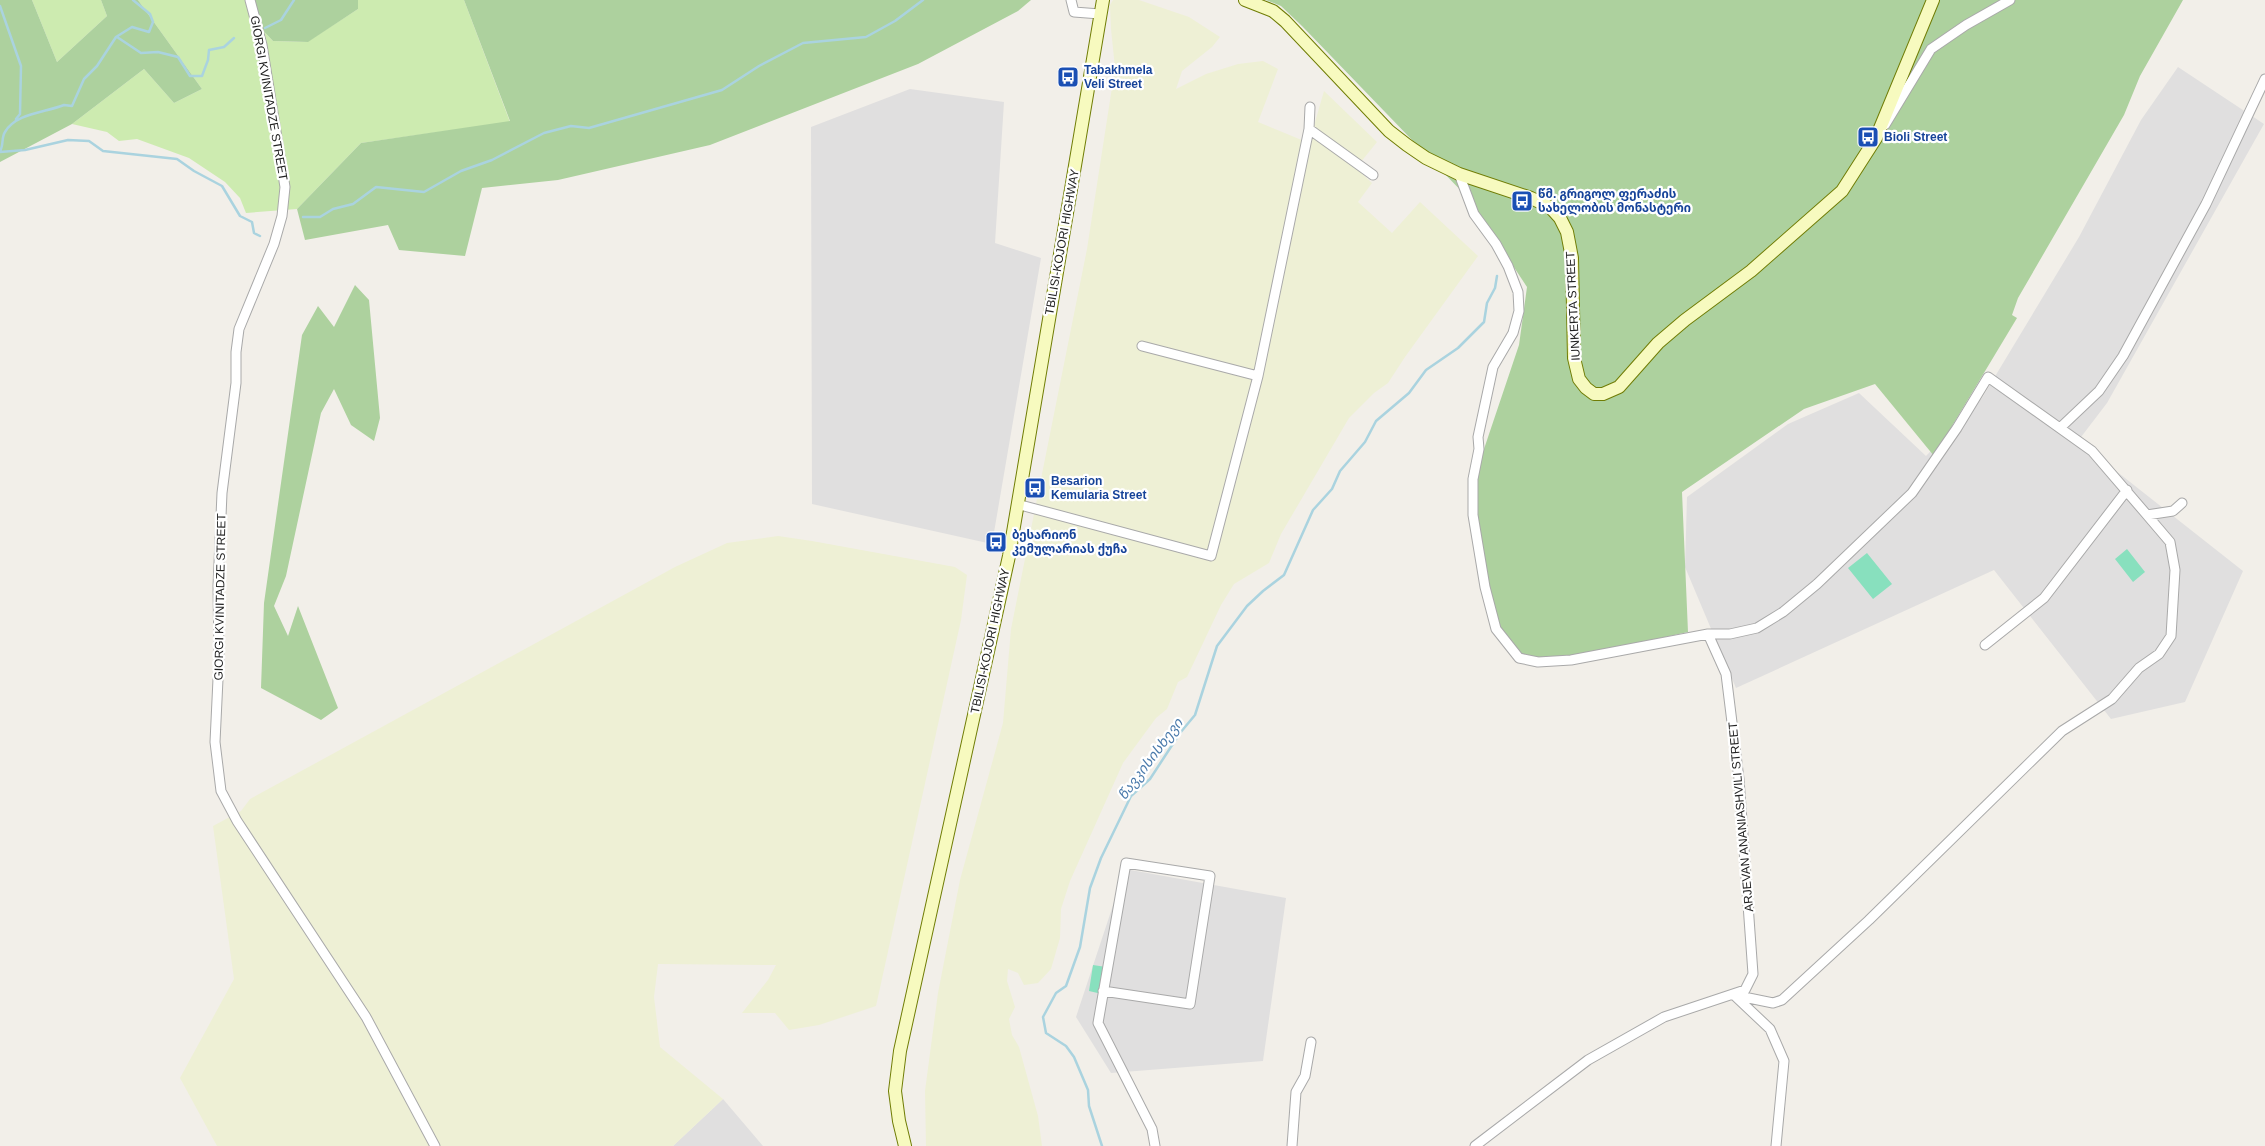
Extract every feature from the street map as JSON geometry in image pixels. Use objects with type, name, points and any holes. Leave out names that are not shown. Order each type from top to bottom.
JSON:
[{"type":"main road","points":[[1100,14],[1103,0]]},
{"type":"main road","name":"IUNKERTA STREET","points":[[1245,0],[1273,11],[1285,21],[1389,130],[1426,158],[1459,174],[1531,198],[1550,207],[1560,218],[1567,232],[1572,258],[1576,365],[1579,379],[1594,394],[1603,394],[1619,388],[1658,343],[1685,320],[1751,271],[1842,191],[1876,138],[1933,0]]},
{"type":"main road","name":"TBILISI-KOJORI HIGHWAY","points":[[905,1146],[898,1121],[895,1091],[900,1051],[1009,556],[1100,14]]},
{"type":"street","name":"GIORGI KVINITADZE STREET","points":[[250,0],[262,45],[284,187],[282,216],[274,244],[239,330],[236,352],[236,383],[222,493],[218,586],[219,658],[216,742],[219,780],[221,792],[237,821],[366,1017],[434,1146]]},
{"type":"street","points":[[1071,0],[1074,12],[1100,14]]},
{"type":"street","points":[[1876,138],[1893,114],[1914,74],[1931,49],[1966,25],[2010,0]]},
{"type":"street","points":[[2061,427],[2098,391],[2124,356],[2206,204],[2265,79]]},
{"type":"street","points":[[1017,504],[1211,556],[1258,376],[1310,129],[1310,106]]},
{"type":"street","points":[[1310,129],[1372,175]]},
{"type":"street","points":[[1459,174],[1474,214],[1496,244],[1508,266],[1518,292],[1519,311],[1513,333],[1494,367],[1478,437],[1479,449],[1473,479],[1473,515],[1485,587],[1496,629],[1519,658],[1538,662],[1571,660],[1708,634],[1730,634],[1756,628],[1783,612],[1817,584],[1912,492],[1957,428],[1988,377],[2061,427],[2092,451],[2170,542],[2175,570],[2171,636],[2159,654],[2139,668],[2112,699],[2062,730],[1869,920],[1782,1000],[1774,1003],[1734,995],[1664,1017],[1588,1060],[1475,1146]]},
{"type":"street","points":[[1142,346],[1258,376]]},
{"type":"street","points":[[1986,645],[2044,598],[2127,490]]},
{"type":"street","points":[[2147,515],[2173,511],[2182,503]]},
{"type":"street","name":"ARJEVAN ANANIASHVILI STREET","points":[[1708,634],[1726,674],[1739,778],[1748,886],[1753,974],[1745,990],[1734,995]]},
{"type":"street","points":[[1103,991],[1190,1004],[1210,876],[1126,863],[1103,991],[1098,1023],[1152,1129],[1155,1146]]},
{"type":"street","points":[[1734,995],[1770,1029],[1784,1061],[1776,1146]]},
{"type":"street","points":[[1292,1146],[1296,1092],[1306,1076],[1311,1042]]},
{"type":"shaded area","points":[[2178,67],[2264,124],[2107,403],[2078,441],[2243,571],[2185,702],[2111,719],[1994,570],[1736,688],[1685,567],[1687,497],[1788,424],[1859,393],[1926,456],[1982,398],[2079,237],[2141,120]]},
{"type":"shaded area","points":[[910,89],[1004,102],[995,243],[1041,258],[992,544],[812,504],[811,127]]},
{"type":"shaded area","points":[[1125,869],[1286,898],[1263,1061],[1111,1073],[1076,1017]]},
{"type":"shaded area","points":[[723,1099],[763,1146],[673,1146]]},
{"type":"green space","points":[[0,0],[32,0],[57,62],[107,16],[101,0],[138,0],[202,89],[174,103],[144,69],[72,124],[0,162]]},
{"type":"green space","points":[[32,0],[101,0],[107,16],[57,62]]},
{"type":"green space","points":[[138,0],[255,0],[254,21],[273,41],[307,42],[358,9],[358,0],[464,0],[510,122],[361,143],[297,209],[246,213],[240,198],[225,182],[189,158],[137,139],[119,141],[107,132],[72,124],[144,69],[174,103],[202,89]]},
{"type":"green space","points":[[255,0],[358,0],[358,9],[308,42],[273,41],[254,21]]},
{"type":"green space","points":[[464,0],[1031,0],[1018,11],[918,64],[710,145],[558,180],[482,188],[465,256],[399,250],[388,225],[305,240],[297,209],[361,143],[510,121]]},
{"type":"green space","points":[[1113,0],[1139,0],[1189,17],[1220,37],[1212,47],[1182,71],[1176,89],[1206,74],[1238,64],[1263,61],[1278,69],[1258,122],[1309,143],[1324,91],[1377,142],[1356,168],[1372,183],[1358,202],[1392,233],[1420,202],[1478,256],[1388,383],[1374,393],[1349,418],[1281,534],[1269,563],[1234,584],[1221,605],[1187,677],[1178,682],[1167,709],[1156,718],[1123,763],[1070,881],[1061,909],[1060,938],[1051,969],[1038,983],[1024,985],[1018,973],[1008,969],[1007,981],[1015,1007],[1009,1019],[1012,1035],[1019,1047],[1038,1116],[1042,1146],[926,1146],[925,1091],[938,993],[960,880],[1003,723],[1011,629],[1087,249],[1115,68],[1110,5]]},
{"type":"green space","points":[[1266,0],[2183,0],[2140,76],[2124,115],[2018,298],[2012,315],[2017,318],[1934,456],[1875,384],[1804,409],[1682,492],[1688,632],[1570,658],[1538,660],[1520,655],[1497,629],[1475,514],[1476,479],[1484,449],[1519,345],[1527,287],[1469,199],[1302,26],[1281,6]]},
{"type":"green space","points":[[355,285],[369,300],[380,418],[374,441],[351,425],[334,389],[321,413],[286,576],[274,606],[288,636],[298,606],[338,708],[321,720],[261,688],[264,603],[302,335],[318,306],[334,327]]},
{"type":"green space","points":[[778,536],[955,567],[967,575],[961,620],[876,1006],[819,1025],[789,1030],[775,1013],[742,1013],[768,980],[776,965],[658,964],[654,997],[660,1047],[723,1099],[673,1146],[217,1146],[180,1078],[234,979],[213,826],[241,811],[250,799],[675,567],[727,543]]},
{"type":"green space","points":[[2127,549],[2145,572],[2133,582],[2115,559]]},
{"type":"green space","points":[[1867,553],[1892,584],[1873,599],[1848,568]]},
{"type":"green space","points":[[1093,965],[1106,967],[1102,994],[1089,991]]},
{"type":"waterway","points":[[0,151],[5,132],[16,121],[31,114],[64,105],[72,106],[84,79],[97,66],[116,37],[132,27],[149,32],[153,22],[150,14],[133,0]]},
{"type":"waterway","points":[[265,28],[281,20],[294,0]]},
{"type":"waterway","points":[[303,217],[320,217],[333,209],[353,204],[376,187],[424,192],[461,171],[492,160],[544,133],[571,126],[589,128],[722,90],[759,66],[803,43],[866,37],[895,21],[923,0]]},
{"type":"waterway","points":[[0,6],[21,66],[20,114],[16,119]]},
{"type":"waterway","points":[[117,37],[141,53],[158,52],[178,57],[190,76],[202,76],[208,60],[209,50],[224,47],[234,38]]},
{"type":"waterway","points":[[0,152],[25,150],[68,140],[89,141],[103,151],[177,159],[194,171],[222,186],[240,216],[252,222],[254,233],[260,236]]},
{"type":"waterway","name":"წავკისისხევი","points":[[1102,1146],[1089,1106],[1088,1090],[1074,1057],[1066,1046],[1046,1033],[1043,1017],[1056,993],[1066,986],[1080,947],[1090,888],[1101,858],[1131,796],[1150,779],[1180,733],[1195,715],[1217,646],[1247,606],[1284,575],[1313,510],[1332,489],[1340,471],[1365,442],[1376,421],[1409,393],[1426,370],[1458,348],[1484,322],[1487,303],[1495,288],[1497,276]]},
{"type":"place","name":"Tabakhmela Veli Street","points":[[1068,77]]},
{"type":"place","name":"Bioli Street","points":[[1868,137]]},
{"type":"place","name":"წმ. გრიგოლ ფერაძის სახელობის მონასტერი","points":[[1522,201]]},
{"type":"place","name":"Besarion Kemularia Street","points":[[1035,488]]},
{"type":"place","name":"ბესარიონ კემულარიას ქუჩა","points":[[996,542]]}]
